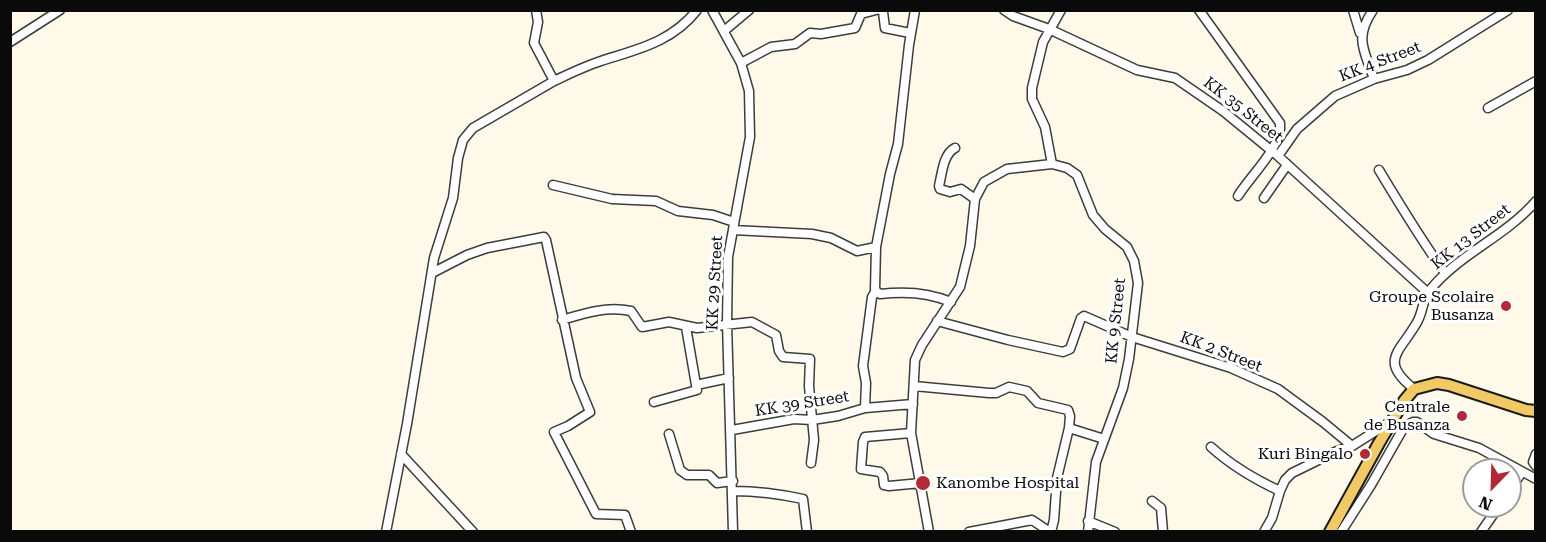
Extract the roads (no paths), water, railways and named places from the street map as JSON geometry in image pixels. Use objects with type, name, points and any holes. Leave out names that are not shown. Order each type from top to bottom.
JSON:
[{"type":"main road","points":[[1330,531],[1414,388],[1437,383],[1536,411]]},
{"type":"street","points":[[10,42],[60,10]]},
{"type":"street","points":[[536,10],[538,22],[534,44],[554,81]]},
{"type":"street","points":[[386,531],[432,273],[438,243],[453,198],[458,158],[463,140],[473,128],[554,81],[598,62],[658,42],[686,24],[697,10]]},
{"type":"street","name":"KK 29 Street","points":[[712,10],[741,63],[749,91],[750,137],[728,257],[727,323],[734,531]]},
{"type":"street","points":[[724,31],[749,10]]},
{"type":"street","points":[[741,63],[771,47],[795,44],[810,33],[820,34],[855,28],[861,14],[878,10],[883,12],[885,28],[910,33]]},
{"type":"street","points":[[865,408],[866,383],[863,366],[870,307],[875,292],[876,247],[898,144],[910,33],[915,10]]},
{"type":"street","name":"KK 35 Street","points":[[1004,10],[1137,70],[1175,78],[1223,111],[1275,154],[1428,292]]},
{"type":"street","points":[[929,531],[911,434],[915,360],[922,345],[960,287],[966,264],[975,199],[984,182],[1007,169],[1052,164],[1045,127],[1032,99],[1038,59],[1049,29],[1060,10]]},
{"type":"street","points":[[1199,10],[1281,123],[1275,154]]},
{"type":"street","points":[[1353,10],[1374,79]]},
{"type":"street","points":[[1361,37],[1363,26],[1373,10]]},
{"type":"street","name":"KK 4 Street","points":[[1238,196],[1246,183],[1297,129],[1335,96],[1428,60],[1508,10]]},
{"type":"street","points":[[1488,108],[1536,81]]},
{"type":"street","points":[[955,148],[948,153],[940,189],[950,192],[961,189],[975,199]]},
{"type":"street","name":"KK 9 Street","points":[[1052,164],[1067,168],[1077,175],[1093,215],[1105,229],[1127,247],[1134,261],[1138,283],[1123,388],[1096,462],[1088,531]]},
{"type":"street","points":[[1264,198],[1287,165]]},
{"type":"street","points":[[1379,170],[1408,219],[1445,273]]},
{"type":"street","points":[[553,185],[612,199],[656,201],[678,211],[713,215],[733,226],[831,238],[857,250],[876,247]]},
{"type":"street","name":"KK 13 Street","points":[[1414,388],[1398,374],[1395,359],[1400,347],[1418,323],[1428,292],[1445,273],[1518,220],[1536,201]]},
{"type":"street","points":[[432,273],[467,255],[487,248],[544,237],[576,378],[590,412],[554,432],[576,472],[593,511],[601,515],[625,514],[630,531]]},
{"type":"street","points":[[875,292],[880,294],[898,292],[926,294],[951,302]]},
{"type":"street","points":[[562,320],[596,310],[626,310],[631,311],[642,327],[669,322],[677,322],[686,327],[708,328],[727,323],[752,322],[757,324],[776,335],[779,351],[783,357],[810,359],[809,386],[814,440],[811,463]]},
{"type":"street","name":"KK 2 Street","points":[[937,321],[1063,352],[1070,349],[1082,316],[1132,337],[1198,359],[1210,360],[1278,389],[1352,446]]},
{"type":"street","points":[[654,402],[697,390],[686,327]]},
{"type":"street","points":[[696,385],[729,378]]},
{"type":"street","points":[[914,386],[989,393],[996,393],[1009,387],[1027,391],[1038,403],[1068,410],[1069,428],[1058,478],[1054,520],[1050,531],[1032,520],[969,531]]},
{"type":"street","name":"KK 39 Street","points":[[732,430],[794,419],[812,420],[838,416],[865,408],[913,404]]},
{"type":"street","points":[[1264,531],[1272,518],[1280,490],[1292,472],[1352,446],[1393,421]]},
{"type":"street","points":[[1341,531],[1371,485],[1395,439],[1404,427],[1413,422],[1417,422],[1434,434],[1479,448],[1497,458]]},
{"type":"street","points":[[1069,428],[1104,439]]},
{"type":"street","points":[[669,434],[680,470],[684,474],[709,475],[717,483],[771,495],[803,499],[807,531]]},
{"type":"street","points":[[911,434],[865,437],[861,469],[880,472],[884,485],[921,483]]},
{"type":"street","points":[[1211,447],[1251,477],[1280,490]]},
{"type":"street","points":[[1536,453],[1533,462],[1536,466]]},
{"type":"street","points":[[401,454],[473,531]]},
{"type":"street","points":[[1522,472],[1536,479]]},
{"type":"street","points":[[1152,501],[1161,508],[1163,531]]},
{"type":"street","points":[[1481,531],[1490,518]]},
{"type":"street","points":[[1088,521],[1115,531]]},
{"type":"place","name":"Groupe Scolaire Busanza","points":[[1506,306]]},
{"type":"place","name":"Centrale de Busanza","points":[[1462,416]]},
{"type":"place","name":"Kuri Bingalo","points":[[1365,454]]},
{"type":"place","name":"Kanombe Hospital","points":[[923,483]]}]
